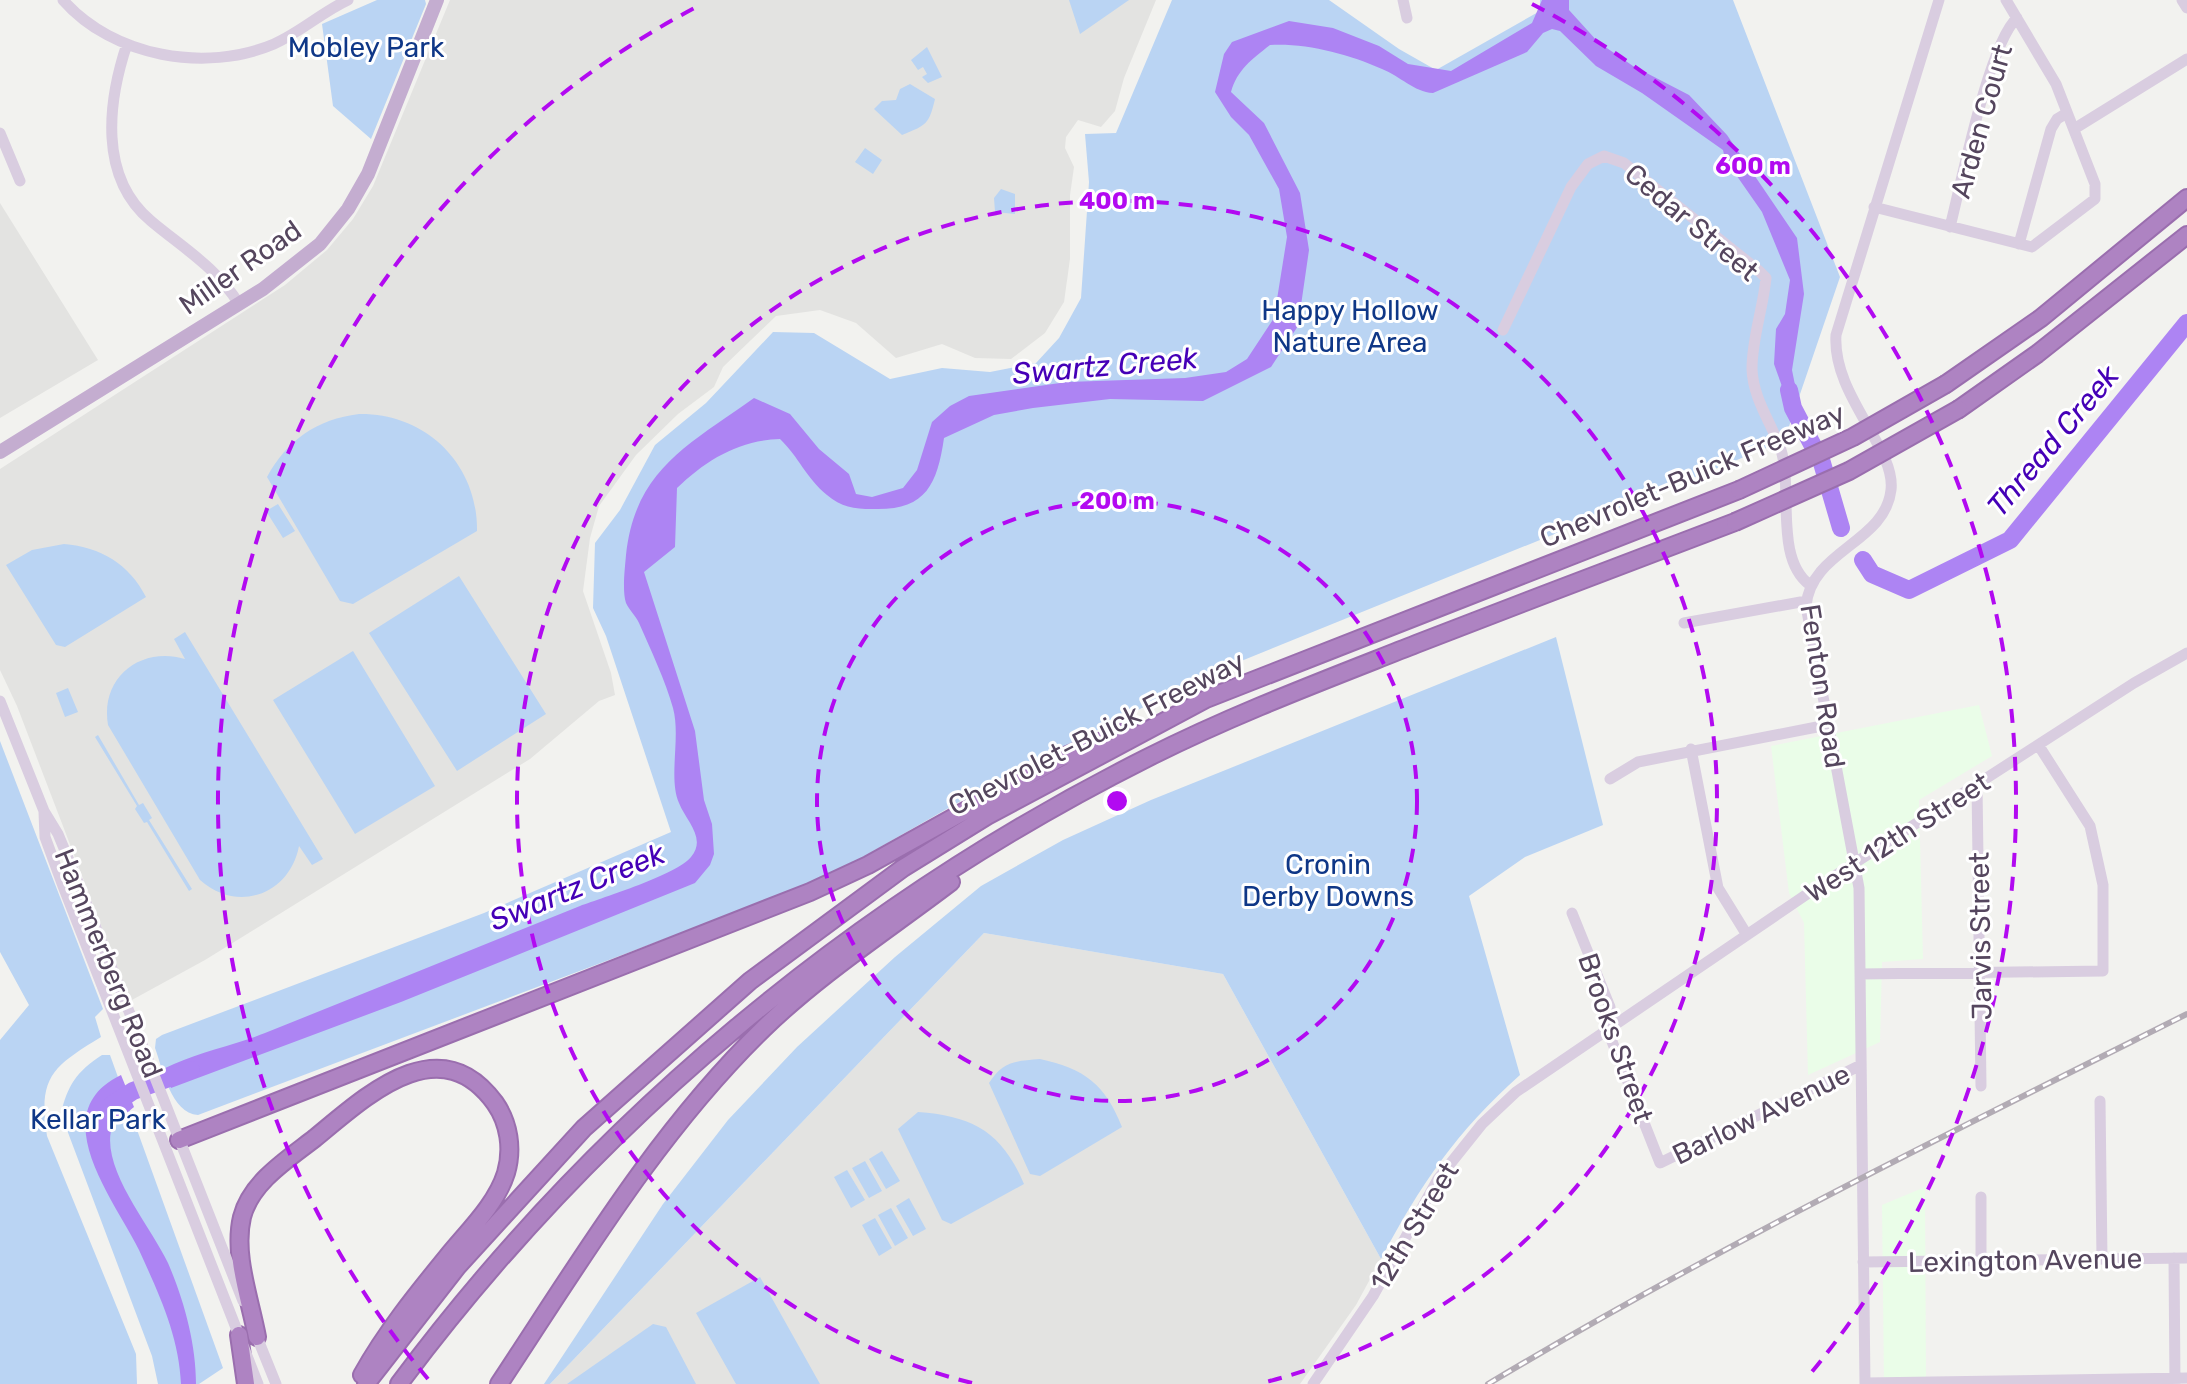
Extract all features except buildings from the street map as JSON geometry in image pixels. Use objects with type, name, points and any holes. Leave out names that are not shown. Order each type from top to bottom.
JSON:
[{"type":"highway","points":[[2147,230],[2187,190]]},
{"type":"highway","name":"Chevrolet-Buick Freeway","points":[[366,1384],[457,1267],[575,1137],[660,1057],[825,922],[942,842],[1206,699],[1739,490],[1853,437],[1946,384],[2041,318],[2187,198]]},
{"type":"highway","name":"Chevrolet-Buick Freeway","points":[[399,1384],[533,1223],[596,1157],[740,1024],[873,923],[1025,824],[1148,758],[1283,696],[1735,522],[1849,471],[1959,409],[2037,354],[2187,235]]},
{"type":"highway","points":[[2146,269],[2187,242]]},
{"type":"highway","points":[[179,1140],[810,892],[868,865],[1060,758],[1206,699]]},
{"type":"highway","points":[[499,1384],[636,1177],[735,1058],[819,981],[1025,824]]},
{"type":"highway","points":[[257,1337],[239,1244],[243,1213],[254,1193],[276,1169],[391,1080],[430,1069],[465,1077],[485,1091],[501,1112],[510,1148],[507,1171],[490,1202],[395,1323],[357,1384]]},
{"type":"highway","points":[[239,1335],[246,1384]]},
{"type":"main road","name":"Miller Road","points":[[0,452],[239,304],[304,259],[348,209],[377,155],[437,0]]},
{"type":"street","points":[[63,0],[95,27],[127,44],[187,57],[244,53],[287,38],[348,0]]},
{"type":"street","points":[[1403,0],[1407,18]]},
{"type":"street","name":"Fenton Road","points":[[1865,1383],[1860,974],[1855,863],[1806,601],[1810,585],[1825,564],[1877,521],[1890,497],[1887,465],[1846,388],[1835,341],[1939,0]]},
{"type":"street","points":[[2182,0],[2187,8]]},
{"type":"street","points":[[1874,207],[2036,246],[2097,196],[2052,77],[2008,1]]},
{"type":"street","name":"Arden Court","points":[[1950,227],[1993,69],[2008,29],[2017,18]]},
{"type":"street","points":[[127,44],[114,92],[111,123],[114,154],[123,183],[143,214],[202,260],[239,304]]},
{"type":"street","points":[[2074,129],[2187,59]]},
{"type":"street","points":[[2019,244],[2051,129],[2057,119],[2067,113]]},
{"type":"street","points":[[0,133],[20,181]]},
{"type":"street","name":"Cedar Street","points":[[1503,330],[1571,187],[1588,164],[1604,156],[1624,163],[1758,270],[1766,278],[1753,344],[1752,374],[1765,418],[1782,454],[1794,562],[1810,585]]},
{"type":"street","points":[[1684,623],[1806,601]]},
{"type":"street","name":"West 12th Street","points":[[1610,1025],[2134,683],[2187,653]]},
{"type":"street","name":"Hammerberg Road","points":[[0,701],[44,811],[58,834],[276,1384]]},
{"type":"street","points":[[1610,779],[1638,762],[1691,749],[1827,725]]},
{"type":"street","points":[[1860,974],[2103,971],[2103,885],[2090,826],[2039,746]]},
{"type":"street","points":[[1691,749],[1718,888],[1747,935]]},
{"type":"street","name":"Jarvis Street","points":[[1977,785],[1981,1086]]},
{"type":"street","name":"Hammerberg Road","points":[[44,811],[45,837],[258,1384]]},
{"type":"street","name":"Brooks Street","points":[[1572,913],[1610,1007],[1611,1039],[1660,1163]]},
{"type":"street","name":"12th Street","points":[[1313,1384],[1373,1296],[1425,1199],[1465,1143],[1533,1077],[1610,1025]]},
{"type":"street","name":"Barlow Avenue","points":[[1660,1163],[1861,1065]]},
{"type":"street","points":[[2100,1101],[2102,1259]]},
{"type":"street","points":[[170,1160],[179,1140]]},
{"type":"street","points":[[1981,1197],[1981,1259]]},
{"type":"street","points":[[1865,1383],[2179,1380],[2181,1258]]},
{"type":"street","name":"Lexington Avenue","points":[[1863,1262],[2181,1258]]},
{"type":"shaded area","points":[[450,0],[1156,0],[1124,78],[1115,111],[1101,127],[1078,120],[1066,137],[1065,148],[1074,167],[1070,195],[1070,259],[1064,302],[1045,333],[1011,359],[975,358],[942,344],[896,358],[856,323],[820,310],[776,316],[723,367],[714,387],[678,414],[636,455],[599,506],[590,538],[583,591],[611,673],[615,695],[599,701],[530,759],[205,960],[130,1001],[17,706],[0,670],[0,469],[285,285],[327,250],[353,219],[373,186]]},
{"type":"shaded area","points":[[1542,0],[1569,0],[1569,10],[1598,42],[1633,66],[1689,95],[1727,135],[1797,238],[1804,294],[1792,370],[1798,400],[1793,417],[1774,364],[1776,329],[1785,314],[1790,280],[1762,212],[1725,159],[1723,150],[1642,93],[1596,66],[1560,31],[1552,29],[1543,33],[1527,52],[1433,93],[1341,54],[1298,46],[1270,45],[1241,71],[1231,92],[1264,123],[1300,193],[1309,250],[1298,326],[1271,367],[1203,401],[1110,399],[994,415],[944,438],[932,482],[916,500],[905,506],[865,509],[843,505],[813,482],[780,439],[751,443],[712,460],[677,488],[675,547],[644,572],[695,731],[704,800],[712,824],[714,854],[710,865],[695,883],[401,1002],[171,1088],[163,1069],[174,1064],[265,1033],[639,885],[671,871],[691,857],[697,843],[676,793],[673,708],[639,623],[626,603],[624,586],[631,525],[641,501],[669,462],[688,445],[754,398],[790,414],[819,449],[849,474],[856,494],[872,497],[903,488],[917,470],[932,422],[950,406],[969,396],[1067,382],[1185,378],[1226,372],[1247,359],[1274,318],[1287,237],[1279,189],[1249,135],[1231,117],[1215,92],[1224,54],[1232,42],[1289,21],[1333,28],[1379,46],[1408,64],[1451,71],[1532,23]]},
{"type":"shaded area","points":[[0,203],[98,360],[0,418]]},
{"type":"shaded area","points":[[1979,705],[1992,756],[1919,800],[1923,959],[1882,962],[1880,1042],[1808,1075],[1804,923],[1789,893],[1771,746]]},
{"type":"shaded area","points":[[984,933],[1223,974],[1381,1259],[1356,1305],[1300,1384],[550,1384]]},
{"type":"shaded area","points":[[121,1075],[134,1107],[113,1124],[110,1140],[112,1158],[128,1195],[174,1277],[191,1338],[196,1384],[181,1384],[172,1332],[161,1299],[92,1159],[86,1134],[87,1112],[98,1091]]},
{"type":"shaded area","points":[[1925,1187],[1926,1384],[1884,1384],[1882,1205]]},
{"type":"green space","name":"Mobley Park","points":[[377,0],[425,0],[426,4],[371,139],[333,106],[322,24]]},
{"type":"green space","points":[[1069,0],[1129,0],[1080,34]]},
{"type":"green space","name":"Happy Hollow Nature Area","points":[[1172,0],[1329,0],[1399,49],[1436,70],[1540,11],[1540,0],[1733,0],[1840,277],[1784,441],[1219,670],[1008,774],[826,878],[198,1115],[181,1107],[169,1089],[155,1048],[156,1039],[162,1035],[484,913],[671,832],[606,636],[593,608],[595,543],[620,510],[655,445],[706,403],[773,332],[814,333],[890,379],[942,368],[990,372],[1036,363],[1059,338],[1081,298],[1089,182],[1085,134],[1116,133]]},
{"type":"green space","points":[[927,47],[942,77],[928,83],[922,77],[927,74],[923,67],[918,70],[911,60]]},
{"type":"green space","points":[[910,84],[935,99],[926,123],[902,135],[874,109],[882,101],[896,100],[900,89]]},
{"type":"green space","points":[[865,148],[882,160],[873,174],[855,162]]},
{"type":"green space","points":[[1001,189],[1015,194],[1015,214],[995,212],[994,198]]},
{"type":"green space","points":[[359,414],[406,422],[444,447],[458,464],[468,484],[475,507],[477,531],[353,604],[340,601],[267,477],[284,452],[305,434],[330,421]]},
{"type":"green space","points":[[278,504],[295,531],[283,538],[266,511]]},
{"type":"green space","points":[[64,544],[90,549],[112,559],[131,575],[146,597],[65,647],[56,645],[6,565],[32,550]]},
{"type":"green space","points":[[459,576],[546,714],[457,771],[369,633]]},
{"type":"green space","points":[[185,632],[323,859],[312,865],[299,846],[294,863],[285,876],[274,887],[260,894],[230,896],[200,880],[108,725],[110,693],[117,680],[127,669],[153,657],[185,659],[174,639]]},
{"type":"green space","name":"Cronin Derby Downs","points":[[1556,637],[1603,825],[1525,857],[1469,896],[1520,1075],[1477,1117],[1442,1160],[1410,1207],[1381,1259],[1223,974],[984,933],[550,1384],[544,1384],[663,1204],[728,1120],[797,1047],[895,957],[981,886],[1063,840],[1151,800]]},
{"type":"green space","points":[[353,651],[435,786],[355,834],[273,700]]},
{"type":"green space","points":[[68,688],[78,712],[65,717],[56,693]]},
{"type":"green space","points":[[98,735],[139,805],[143,803],[152,818],[149,820],[192,889],[189,891],[147,822],[144,823],[135,809],[137,806],[95,737]]},
{"type":"green space","name":"Kellar Park","points":[[0,741],[103,1009],[95,1017],[101,1037],[71,1057],[52,1076],[47,1087],[45,1116],[47,1136],[136,1354],[137,1384],[0,1384],[0,1040],[29,1005],[0,952]]},
{"type":"green space","name":"Kellar Park","points":[[102,1055],[110,1055],[223,1368],[199,1384],[158,1384],[152,1356],[61,1114],[74,1080]]},
{"type":"green space","points":[[1040,1059],[1069,1068],[1092,1081],[1108,1100],[1122,1127],[1040,1176],[1030,1174],[989,1083],[1005,1066]]},
{"type":"green space","points":[[918,1112],[955,1118],[983,1130],[1006,1151],[1024,1184],[951,1224],[942,1220],[898,1129]]},
{"type":"green space","points":[[882,1151],[900,1181],[886,1189],[869,1159]]},
{"type":"green space","points":[[865,1161],[882,1191],[869,1198],[852,1168]]},
{"type":"green space","points":[[847,1170],[865,1200],[851,1208],[834,1177]]},
{"type":"green space","points":[[909,1198],[926,1229],[913,1236],[896,1206]]},
{"type":"green space","points":[[891,1208],[908,1238],[895,1246],[878,1215]]},
{"type":"green space","points":[[875,1218],[892,1248],[879,1256],[862,1225]]},
{"type":"green space","points":[[760,1277],[820,1384],[736,1384],[696,1313]]},
{"type":"green space","points":[[653,1324],[666,1327],[696,1384],[567,1384]]},
{"type":"waterway","name":"Thread Creek","points":[[1863,560],[1872,574],[1909,590],[2010,540],[2187,323]]},
{"type":"waterway","name":"Thread Creek","points":[[1789,390],[1793,408],[1822,463],[1841,528]]},
{"type":"waterway","name":"Swartz Creek","points":[[109,1107],[133,1091],[191,1070]]},
{"type":"railway","points":[[1488,1384],[1747,1238],[2187,1014]]}]
